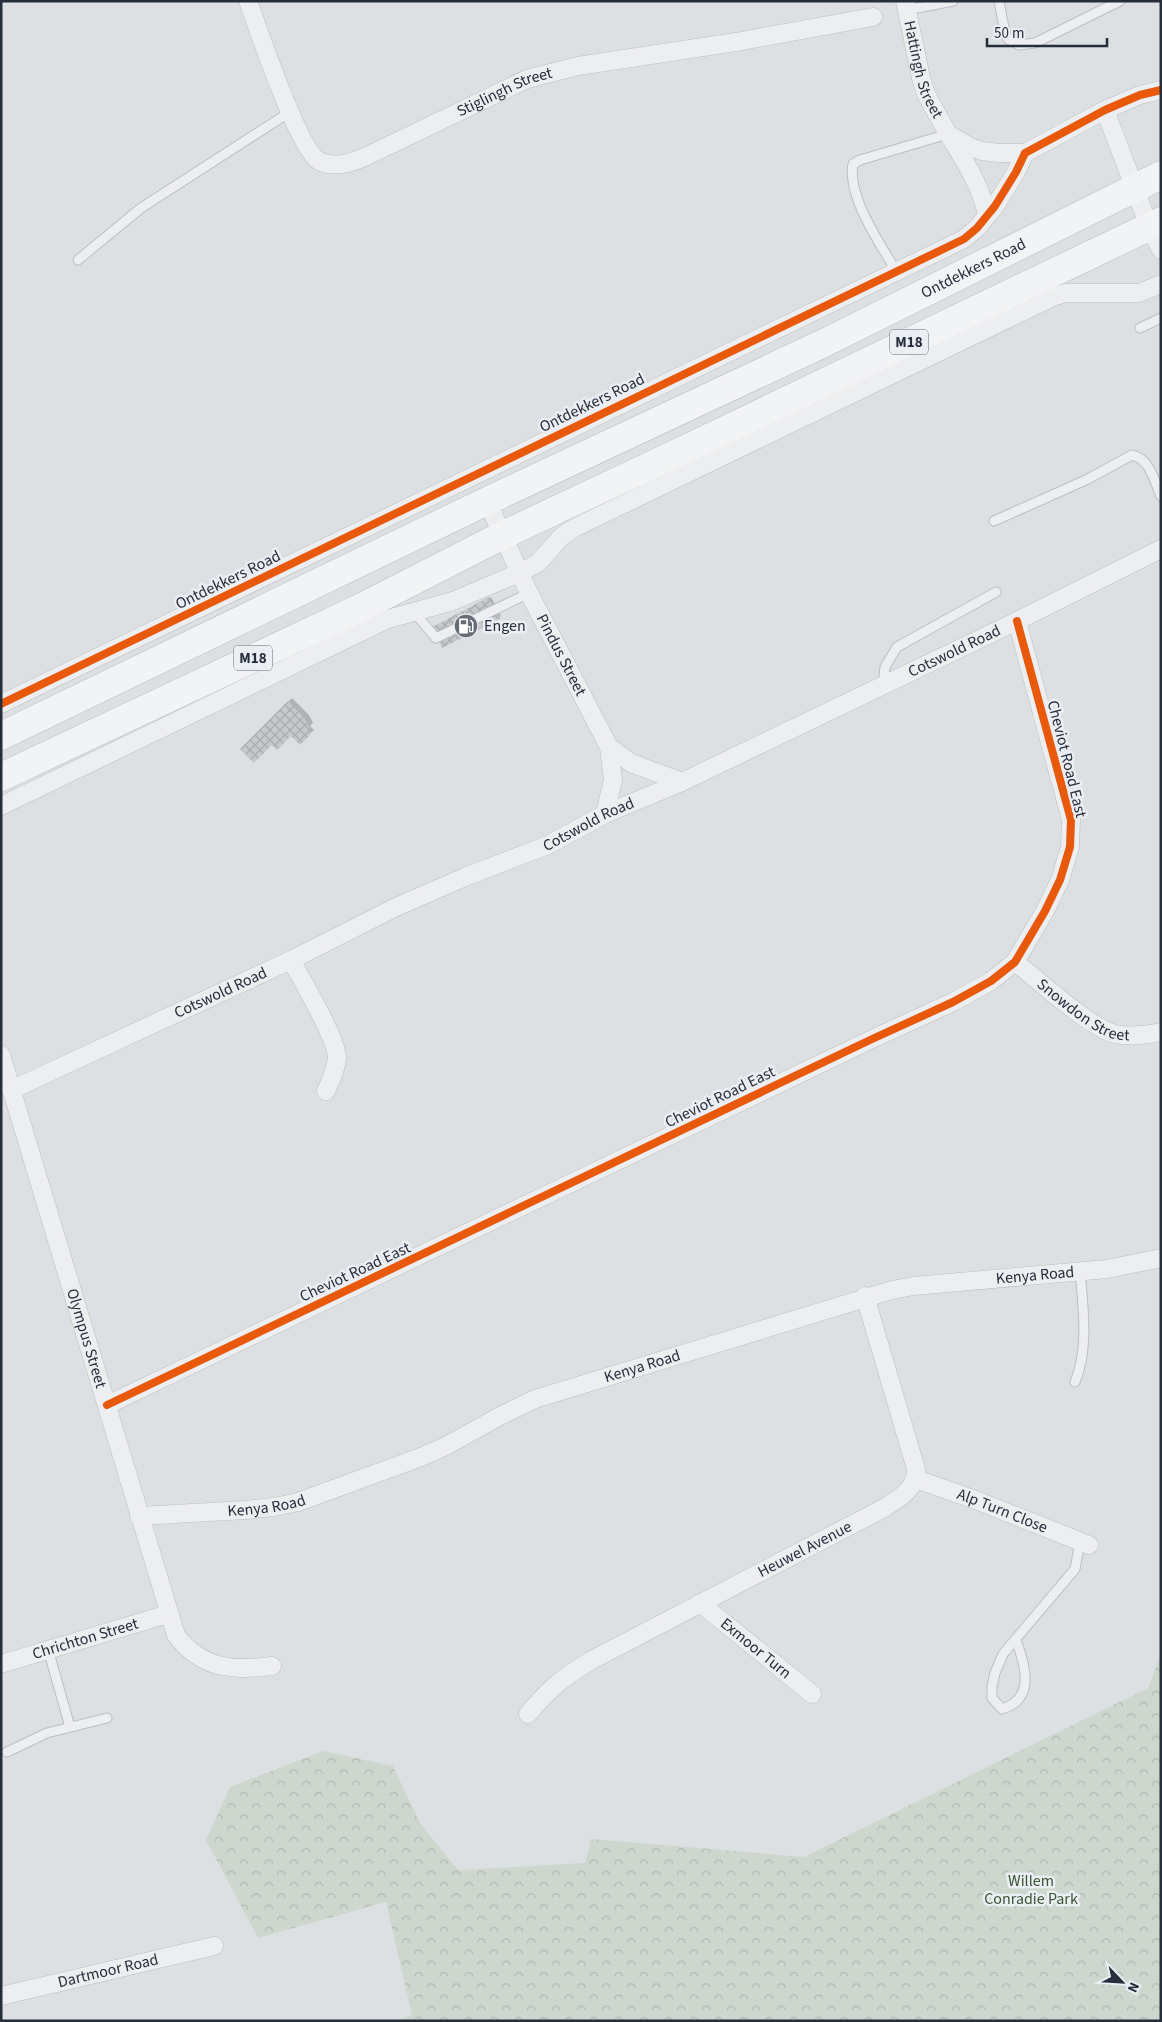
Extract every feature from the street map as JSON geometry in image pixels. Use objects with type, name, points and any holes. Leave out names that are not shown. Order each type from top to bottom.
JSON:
[{"type":"main road","name":"Ontdekkers Road","points":[[1,736],[487,501],[824,344],[1161,175]]},
{"type":"main road","name":"M18","points":[[1,777],[362,607],[503,535],[670,457],[1155,223]]},
{"type":"street","name":"Stiglingh Street","points":[[248,1],[283,116],[311,153],[318,160],[328,164],[353,162],[527,79],[578,66],[736,42],[873,17]]},
{"type":"street","name":"Hattingh Street","points":[[906,6],[926,94],[975,179],[983,197],[987,215]]},
{"type":"street","points":[[1025,153],[1105,110],[1140,95],[1161,90]]},
{"type":"street","points":[[1105,110],[1134,188],[1155,223],[1161,250]]},
{"type":"street","name":"Hattingh Street","points":[[948,134],[970,147],[982,151],[1025,153]]},
{"type":"street","name":"Ontdekkers Road","points":[[1,704],[964,239],[977,228],[987,215],[1016,172],[1025,153]]},
{"type":"street","points":[[1,806],[388,619],[404,613],[453,601],[519,573],[538,563],[561,537],[574,528],[1056,296],[1066,293],[1139,293],[1161,284]]},
{"type":"street","name":"Pindus Street","points":[[487,501],[519,573],[609,747],[614,780],[605,814]]},
{"type":"street","name":"Cotswold Road","points":[[12,1090],[292,960],[396,907],[465,877],[548,845],[605,814],[682,782],[1017,621],[1161,549]]},
{"type":"street","name":"Cheviot Road East","points":[[107,1405],[952,1002],[992,981],[1015,962],[1045,911],[1060,880],[1070,847],[1071,820],[1017,621]]},
{"type":"street","points":[[609,747],[630,763],[682,782]]},
{"type":"street","points":[[292,960],[331,1038],[337,1056],[336,1069],[326,1091]]},
{"type":"street","name":"Snowdon Street","points":[[1015,962],[1093,1023],[1114,1034],[1133,1035],[1161,1032]]},
{"type":"street","name":"Olympus Street","points":[[1,1055],[168,1614],[176,1635],[190,1650],[202,1659],[224,1668],[245,1670],[272,1666]]},
{"type":"street","name":"Kenya Road","points":[[139,1516],[245,1510],[298,1502],[429,1454],[535,1399],[866,1296],[914,1286],[1080,1271],[1131,1265],[1161,1258]]},
{"type":"street","points":[[866,1296],[916,1469],[916,1479]]},
{"type":"street","name":"Alp Turn Close","points":[[916,1479],[974,1499],[1085,1544]]},
{"type":"street","name":"Heuwel Avenue","points":[[528,1714],[548,1689],[569,1673],[899,1499],[910,1489],[916,1479]]},
{"type":"street","name":"Exmoor Turn","points":[[700,1603],[812,1694]]},
{"type":"street","name":"Chrichton Street","points":[[1,1664],[168,1614]]},
{"type":"street","name":"Dartmoor Road","points":[[1,1996],[214,1946]]},
{"type":"lane","points":[[1000,1],[1005,33],[1008,39],[1019,45],[1035,43],[1120,1]]},
{"type":"lane","points":[[906,6],[952,2]]},
{"type":"lane","points":[[78,260],[141,208],[283,116]]},
{"type":"lane","points":[[896,271],[865,216],[856,193],[852,170],[853,164],[860,160],[948,134]]},
{"type":"lane","points":[[1140,328],[1161,318]]},
{"type":"lane","points":[[994,521],[1088,479],[1132,455],[1141,457],[1147,463],[1161,496]]},
{"type":"lane","points":[[414,612],[436,638],[529,592]]},
{"type":"lane","points":[[883,686],[885,667],[897,647],[996,592]]},
{"type":"lane","points":[[1075,1382],[1079,1373],[1084,1313],[1080,1271]]},
{"type":"lane","points":[[1016,1640],[1024,1662],[1026,1678],[1024,1689],[1016,1702],[1002,1709],[992,1698],[992,1686],[1003,1654],[1075,1569],[1085,1544]]},
{"type":"lane","points":[[48,1650],[70,1727]]},
{"type":"lane","points":[[7,1752],[47,1733],[106,1718]]},
{"type":"green space","name":"Willem Conradie Park","points":[[1161,1653],[1161,2021],[393,2021],[412,2015],[386,1902],[258,1938],[206,1840],[230,1787],[323,1751],[393,1766],[420,1823],[458,1870],[585,1863],[591,1839],[804,1857],[1148,1688]]},
{"type":"building","points":[[489,597],[500,619],[442,648],[432,627]]},
{"type":"building","points":[[288,701],[305,719],[310,728],[307,731],[311,734],[300,745],[291,736],[277,750],[272,745],[254,763],[240,749]]},
{"type":"cycle path","points":[[1,704],[964,239],[977,228],[995,206],[1016,172],[1025,153],[1105,110],[1140,95],[1161,90]]},
{"type":"cycle path","points":[[107,1405],[953,1002],[991,981],[1015,962],[1045,911],[1060,880],[1070,847],[1071,820],[1017,621]]},
{"type":"place","name":"Engen","points":[[466,626]]}]
